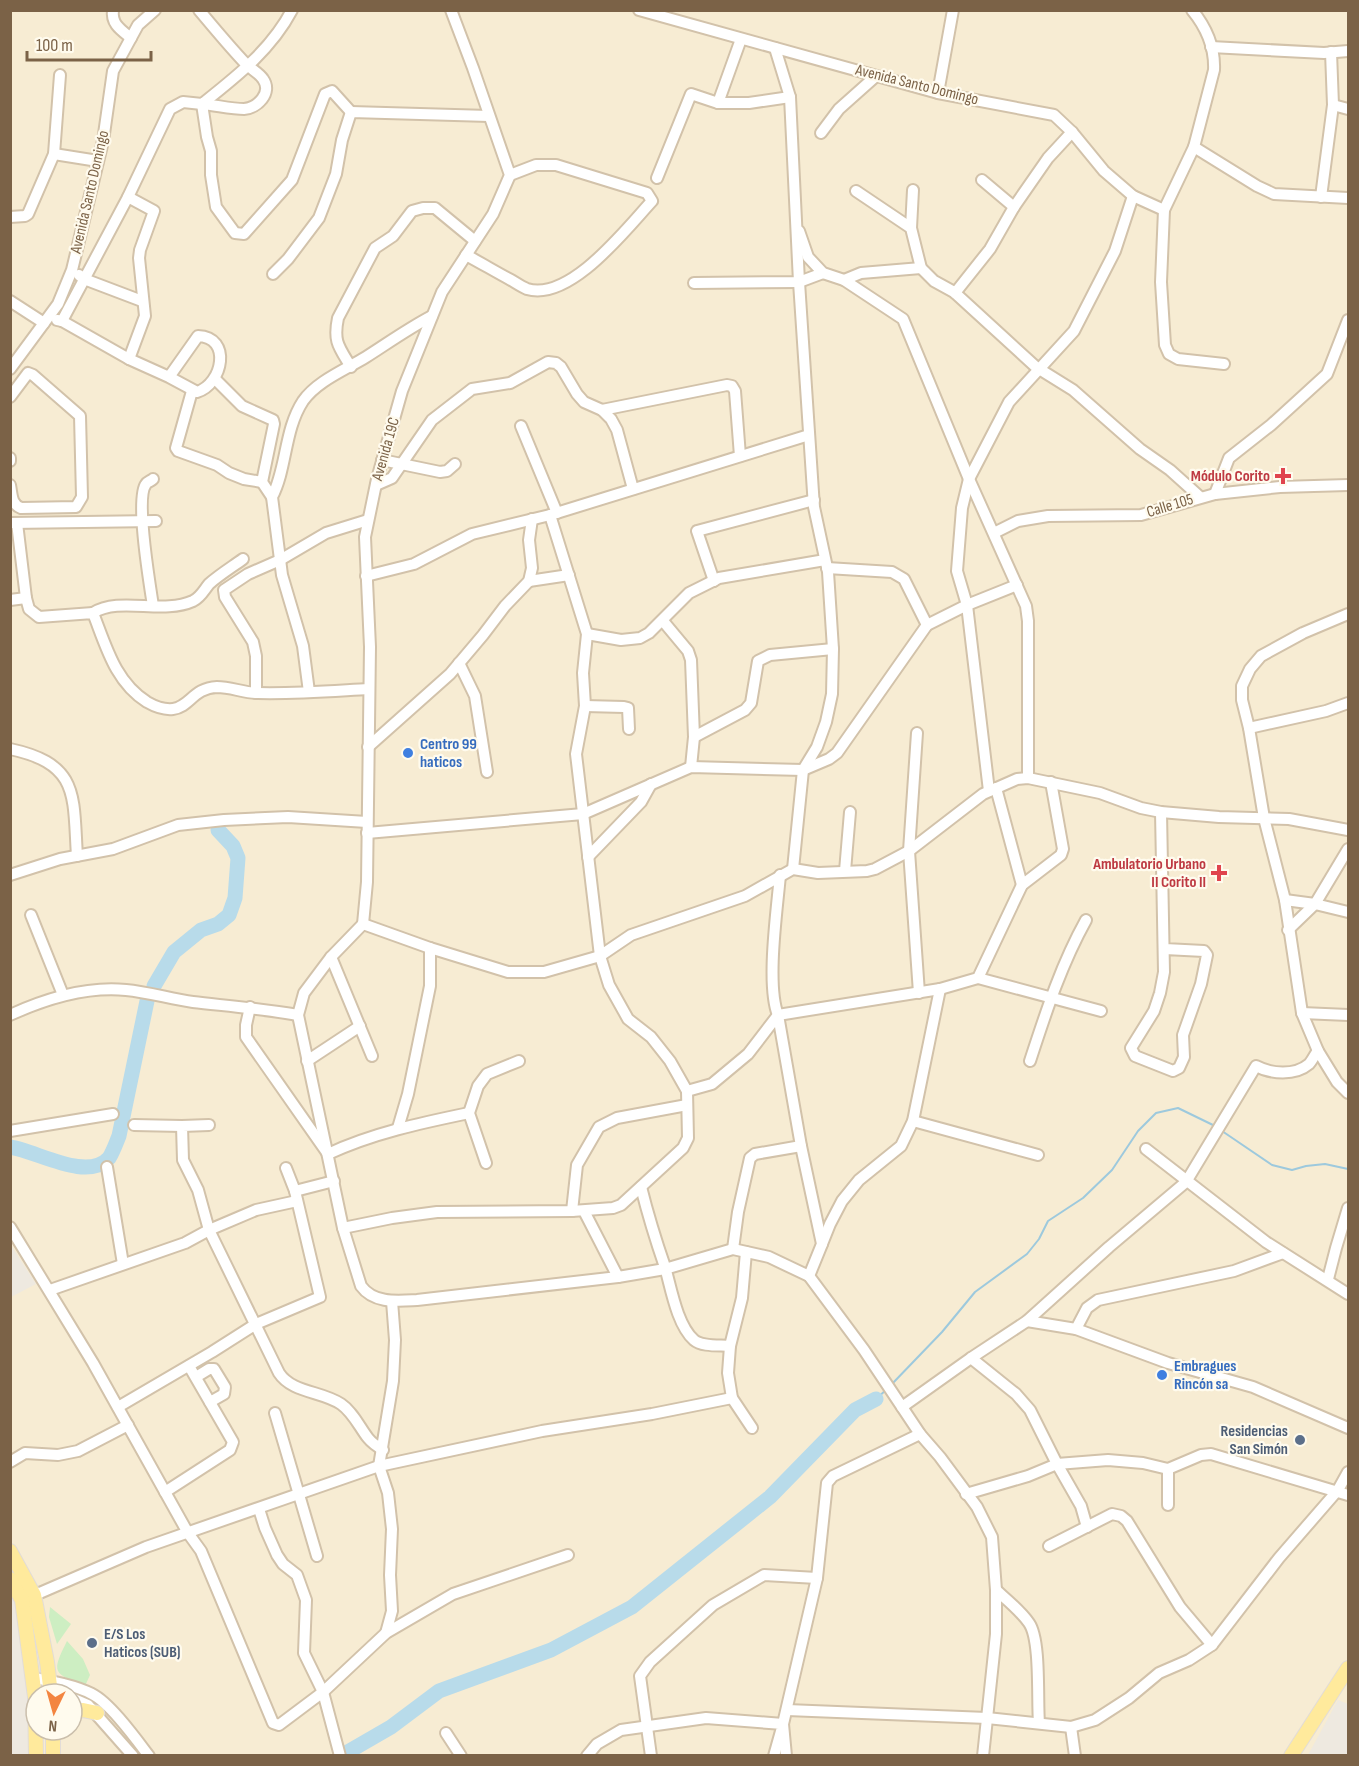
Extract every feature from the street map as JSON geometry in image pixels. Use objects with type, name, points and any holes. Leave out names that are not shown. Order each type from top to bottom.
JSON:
[{"type":"main road","points":[[10,1551],[28,1597],[49,1682]]},
{"type":"main road","points":[[10,1578],[28,1597],[34,1682]]},
{"type":"main road","points":[[1292,1755],[1348,1668]]},
{"type":"main road","points":[[84,1710],[97,1713]]},
{"type":"street","points":[[113,10],[112,18],[115,24],[131,38]]},
{"type":"street","name":"Avenida Santo Domingo","points":[[10,369],[58,304],[72,270],[98,161],[113,71],[138,25],[155,10]]},
{"type":"street","points":[[62,321],[129,197],[170,109],[183,102],[245,109],[262,100],[266,91],[263,79],[248,67],[198,10]]},
{"type":"street","points":[[202,104],[248,67],[274,37],[292,10]]},
{"type":"street","points":[[451,10],[505,155],[510,175],[536,165],[556,165],[647,193],[652,201],[608,248],[578,275],[563,284],[543,290],[527,289],[466,255]]},
{"type":"street","name":"Avenida Santo Domingo","points":[[639,10],[938,93],[1054,115],[1072,132],[1104,171],[1133,196],[1164,210]]},
{"type":"street","points":[[938,93],[953,10]]},
{"type":"street","points":[[1192,10],[1203,24],[1215,59],[1194,147],[1164,210],[1161,282],[1165,345],[1169,354],[1178,359],[1224,364]]},
{"type":"street","points":[[718,103],[741,39]]},
{"type":"street","points":[[1211,47],[1348,51]]},
{"type":"street","points":[[775,48],[790,98],[799,282],[814,500],[826,564],[833,649],[832,694],[826,722],[817,747],[803,770],[793,869]]},
{"type":"street","points":[[1321,197],[1333,105],[1331,52]]},
{"type":"street","points":[[10,217],[28,214],[54,154],[60,75]]},
{"type":"street","points":[[822,133],[839,109],[876,76]]},
{"type":"street","points":[[202,104],[211,151],[211,175],[216,207],[235,233],[240,235],[244,234],[292,180],[325,94],[332,91],[351,112],[489,116]]},
{"type":"street","points":[[657,178],[691,94],[718,103],[749,103],[790,98]]},
{"type":"street","points":[[1333,105],[1348,109]]},
{"type":"street","points":[[273,274],[288,259],[319,218],[336,174],[342,140],[351,112]]},
{"type":"street","points":[[955,293],[990,249],[1014,207],[1048,158],[1072,132]]},
{"type":"street","points":[[1194,147],[1274,194],[1348,198]]},
{"type":"street","points":[[54,154],[98,161]]},
{"type":"street","name":"Avenida 19C","points":[[363,924],[367,882],[370,647],[365,537],[368,520],[402,391],[432,316],[442,292],[493,214],[510,175]]},
{"type":"street","points":[[982,180],[1014,207]]},
{"type":"street","points":[[914,190],[911,228],[921,268],[934,281],[955,293],[1040,370],[1073,390],[1140,449],[1170,470],[1200,497]]},
{"type":"street","points":[[856,191],[911,228]]},
{"type":"street","points":[[1022,885],[993,789],[967,605],[957,571],[962,508],[969,479],[1009,402],[1074,331],[1115,251],[1133,196]]},
{"type":"street","points":[[129,197],[154,211],[140,250],[142,301],[145,316],[129,359]]},
{"type":"street","points":[[351,367],[336,342],[338,318],[375,248],[393,236],[412,211],[423,208],[435,208],[476,241]]},
{"type":"street","points":[[796,219],[808,257],[823,273],[844,280],[903,319],[969,479],[1026,606],[1028,621],[1028,778]]},
{"type":"street","points":[[844,280],[861,273],[921,268]]},
{"type":"street","points":[[72,270],[84,279],[142,301]]},
{"type":"street","points":[[694,283],[799,282],[823,273]]},
{"type":"street","points":[[10,301],[46,320],[62,321],[192,391],[201,391],[215,379],[221,363],[215,343],[209,338],[198,336],[169,377]]},
{"type":"street","points":[[272,497],[278,486],[292,426],[303,402],[316,386],[351,367],[410,327],[432,316]]},
{"type":"street","points":[[1215,494],[1229,458],[1271,425],[1327,374],[1348,320]]},
{"type":"street","points":[[376,485],[392,478],[432,420],[472,389],[510,383],[548,362],[556,363],[561,367],[577,394],[592,407],[602,410],[727,385],[732,386],[735,391],[740,456]]},
{"type":"street","points":[[10,397],[28,373],[80,416],[82,497],[76,507],[21,508],[15,506],[10,485]]},
{"type":"street","points":[[215,379],[242,406],[273,420],[262,482],[272,497],[282,575],[303,646],[309,692]]},
{"type":"street","points":[[192,391],[176,448],[178,451],[217,465],[229,474],[262,482]]},
{"type":"street","points":[[602,410],[611,419],[616,430],[633,489]]},
{"type":"street","points":[[343,1228],[437,1212],[584,1211],[613,1208],[621,1205],[683,1148],[688,1138],[687,1091],[670,1061],[651,1036],[628,1019],[609,985],[600,956],[576,754],[585,706],[584,673],[587,634],[554,514],[521,426]]},
{"type":"street","points":[[366,576],[414,564],[472,534],[554,514],[809,435]]},
{"type":"street","points":[[382,460],[440,472],[447,471],[455,464]]},
{"type":"street","points":[[153,479],[145,484],[142,521],[153,606]]},
{"type":"street","name":"Calle 105","points":[[994,533],[1018,521],[1048,516],[1141,515],[1215,494],[1280,487],[1348,485]]},
{"type":"street","points":[[714,580],[697,531],[814,500]]},
{"type":"street","points":[[368,747],[450,674],[505,606],[529,581],[532,568],[529,540],[532,519]]},
{"type":"street","points":[[256,693],[256,656],[253,642],[225,597],[224,590],[248,574],[280,560],[326,534],[368,520]]},
{"type":"street","points":[[156,521],[14,523],[29,609],[39,617],[93,613],[106,608],[153,606],[169,608],[196,600],[209,584],[243,560]]},
{"type":"street","points":[[587,634],[621,640],[640,638],[663,621],[688,593],[714,580],[826,564],[892,572],[904,579],[927,626]]},
{"type":"street","points":[[529,581],[569,575]]},
{"type":"street","points":[[10,875],[77,856],[113,849],[178,825],[288,817],[367,828],[582,814],[691,766],[803,770],[837,753],[927,626],[967,605],[1017,585]]},
{"type":"street","points":[[10,600],[26,598]]},
{"type":"street","points":[[93,613],[112,662],[124,683],[138,696],[153,705],[174,709],[185,704],[196,693],[215,687],[256,693],[369,690]]},
{"type":"street","points":[[1348,614],[1303,633],[1261,656],[1250,669],[1242,686],[1242,700],[1264,818],[1285,900],[1302,1013],[1318,1051],[1337,1082],[1348,1093]]},
{"type":"street","points":[[663,621],[688,651],[691,660],[694,737],[691,766]]},
{"type":"street","points":[[694,737],[745,710],[751,703],[758,661],[770,655],[833,649]]},
{"type":"street","points":[[459,663],[475,696],[487,772]]},
{"type":"street","points":[[1249,728],[1326,711],[1348,703]]},
{"type":"street","points":[[585,706],[624,706],[628,708],[630,729]]},
{"type":"street","points":[[917,733],[909,850],[919,993]]},
{"type":"street","points":[[10,749],[30,753],[48,761],[67,779],[74,803],[77,856]]},
{"type":"street","points":[[983,1755],[996,1634],[996,1590],[992,1537],[976,1507],[940,1457],[920,1434],[864,1350],[809,1276],[769,1257],[733,1249],[665,1269],[618,1277],[417,1300],[392,1301],[374,1297],[365,1292],[361,1286],[343,1228],[307,1060],[298,1015],[304,993],[331,957],[363,924],[508,972],[544,972],[600,956],[631,935],[745,896],[793,869],[818,873],[875,869],[909,850],[993,789],[1017,779],[1028,778],[1100,793],[1141,808],[1161,812],[1219,817],[1289,819],[1348,830]]},
{"type":"street","points":[[978,978],[1022,885],[1061,855],[1063,849],[1051,782]]},
{"type":"street","points":[[588,857],[641,802],[651,784]]},
{"type":"street","points":[[845,871],[850,812]]},
{"type":"street","points":[[1161,812],[1165,949],[1163,983],[1149,1020],[1131,1048],[1135,1056],[1173,1071],[1179,1068],[1184,1057],[1182,1040],[1201,984],[1207,955],[1204,951],[1165,949]]},
{"type":"street","points":[[1288,930],[1315,904],[1348,849]]},
{"type":"street","points":[[780,875],[774,946],[774,1004],[822,1244]]},
{"type":"street","points":[[1285,900],[1348,912]]},
{"type":"street","points":[[31,915],[63,995]]},
{"type":"street","points":[[1030,1061],[1050,997],[1067,954],[1086,920]]},
{"type":"street","points":[[398,1128],[408,1094],[430,986],[430,948]]},
{"type":"street","points":[[331,957],[372,1056]]},
{"type":"street","points":[[687,1091],[712,1084],[748,1054],[778,1015],[919,993],[978,978],[1101,1011]]},
{"type":"street","points":[[10,1016],[63,995],[102,989],[125,990],[192,1002],[250,1007],[298,1015]]},
{"type":"street","points":[[809,1276],[842,1201],[859,1180],[901,1146],[913,1121],[940,989]]},
{"type":"street","points":[[250,1007],[246,1037],[328,1154]]},
{"type":"street","points":[[1302,1013],[1348,1015]]},
{"type":"street","points":[[307,1060],[360,1026]]},
{"type":"street","points":[[902,1407],[1027,1321],[1186,1182],[1256,1066],[1276,1073],[1292,1071],[1309,1064],[1318,1051]]},
{"type":"street","points":[[486,1163],[469,1113],[478,1086],[487,1074],[519,1061]]},
{"type":"street","points":[[572,1211],[577,1166],[599,1126],[617,1118],[687,1105]]},
{"type":"street","points":[[328,1154],[351,1143],[398,1128],[469,1113]]},
{"type":"street","points":[[10,1131],[113,1114]]},
{"type":"street","points":[[913,1121],[1038,1155]]},
{"type":"street","points":[[134,1125],[209,1125]]},
{"type":"street","points":[[182,1126],[183,1160],[198,1190],[209,1230],[284,1381],[343,1405],[369,1440],[383,1450]]},
{"type":"street","points":[[733,1249],[738,1212],[750,1158],[755,1154],[801,1146]]},
{"type":"street","points":[[1146,1149],[1186,1182],[1283,1253],[1328,1279],[1348,1294]]},
{"type":"street","points":[[107,1167],[123,1264]]},
{"type":"street","points":[[118,1407],[256,1324],[320,1297],[296,1196],[286,1168]]},
{"type":"street","points":[[50,1290],[185,1243],[256,1210],[334,1181]]},
{"type":"street","points":[[641,1187],[675,1306],[687,1332],[693,1340],[699,1343],[730,1346]]},
{"type":"street","points":[[1328,1279],[1348,1208]]},
{"type":"street","points":[[584,1211],[618,1277]]},
{"type":"street","points":[[10,1227],[50,1290],[188,1533],[201,1551],[273,1723],[279,1725],[323,1692],[386,1633],[453,1594],[568,1555]]},
{"type":"street","points":[[746,1252],[742,1298],[730,1346],[728,1373],[732,1398],[752,1428]]},
{"type":"street","points":[[1076,1329],[1087,1308],[1098,1300],[1234,1271],[1283,1253]]},
{"type":"street","points":[[386,1633],[392,1611],[390,1575],[392,1529],[387,1493],[379,1466],[393,1381],[395,1340],[392,1301]]},
{"type":"street","points":[[1027,1321],[1076,1329],[1168,1363],[1253,1387],[1348,1428]]},
{"type":"street","points":[[972,1358],[1016,1394],[1030,1410],[1081,1506],[1087,1527]]},
{"type":"street","points":[[165,1492],[233,1446],[233,1442],[189,1366]]},
{"type":"street","points":[[196,1377],[209,1369],[214,1369],[225,1387],[224,1394],[210,1402]]},
{"type":"street","points":[[28,1597],[146,1547],[379,1466],[542,1431],[652,1414],[732,1398]]},
{"type":"street","points":[[275,1413],[317,1556]]},
{"type":"street","points":[[10,1462],[26,1453],[58,1455],[78,1451],[128,1425]]},
{"type":"street","points":[[774,1755],[787,1710],[817,1578],[827,1483],[833,1476],[920,1434]]},
{"type":"street","points":[[966,1494],[1028,1476],[1057,1464],[1108,1460],[1143,1463],[1168,1469],[1201,1455],[1211,1454],[1343,1493]]},
{"type":"street","points":[[1168,1469],[1168,1505]]},
{"type":"street","points":[[787,1710],[987,1718],[1071,1727],[1095,1720],[1129,1698],[1159,1673],[1189,1660],[1212,1645],[1279,1558],[1343,1493],[1348,1472]]},
{"type":"street","points":[[259,1509],[264,1528],[277,1555],[283,1564],[297,1575],[306,1600],[304,1653],[323,1692],[340,1755]]},
{"type":"street","points":[[1049,1546],[1112,1514],[1121,1515],[1127,1521],[1180,1607],[1212,1645]]},
{"type":"street","points":[[651,1755],[640,1677],[650,1662],[713,1605],[764,1575],[817,1578]]},
{"type":"street","points":[[996,1590],[1019,1610],[1030,1625],[1036,1646],[1038,1723]]},
{"type":"street","points":[[33,1678],[41,1682]]},
{"type":"street","points":[[84,1693],[92,1694],[106,1705],[149,1755]]},
{"type":"street","points":[[84,1703],[97,1713],[133,1755]]},
{"type":"street","points":[[587,1755],[597,1744],[621,1730],[706,1718],[783,1724]]},
{"type":"street","points":[[783,1724],[786,1755]]},
{"type":"street","points":[[1071,1727],[1075,1755]]},
{"type":"street","points":[[446,1733],[460,1755]]},
{"type":"shaded area","points":[[11,11],[1348,11],[1348,1755],[11,1756]]},
{"type":"shaded area","points":[[11,1245],[36,1284],[10,1297]]},
{"type":"shaded area","points":[[10,1591],[15,1598],[27,1682],[24,1682],[24,1742],[29,1742],[29,1755],[11,1755]]},
{"type":"shaded area","points":[[1338,1700],[1348,1704],[1348,1755],[1308,1755]]},
{"type":"green space","points":[[50,1607],[71,1624],[57,1644],[49,1617]]},
{"type":"green space","points":[[67,1641],[83,1659],[90,1675],[85,1686],[84,1682],[76,1682],[66,1678],[58,1671],[59,1660]]},
{"type":"waterway","points":[[154,986],[174,952],[201,930],[218,924],[229,915],[235,898],[238,858],[233,846],[218,830]]},
{"type":"waterway","points":[[10,1147],[75,1166],[100,1165],[109,1158],[119,1136],[147,1001]]},
{"type":"waterway","points":[[891,1385],[942,1332],[975,1292],[1027,1254],[1039,1239],[1048,1221],[1083,1198],[1112,1170],[1138,1131],[1156,1113],[1178,1108],[1215,1126]]},
{"type":"waterway","points":[[1222,1131],[1272,1165],[1292,1170],[1325,1164],[1348,1169]]},
{"type":"waterway","points":[[876,1399],[887,1389]]},
{"type":"waterway","points":[[346,1753],[391,1727],[439,1691],[551,1650],[632,1607],[770,1497],[855,1410],[876,1399]]},
{"type":"place","name":"Módulo Corito","points":[[1283,476]]},
{"type":"place","name":"Centro 99 haticos","points":[[408,753]]},
{"type":"place","name":"Ambulatorio Urbano II Corito II","points":[[1219,873]]},
{"type":"place","name":"Embragues Rincón sa","points":[[1162,1375]]},
{"type":"place","name":"Residencias San Simón","points":[[1300,1440]]},
{"type":"place","name":"E/S Los Haticos (SUB)","points":[[92,1643]]}]
